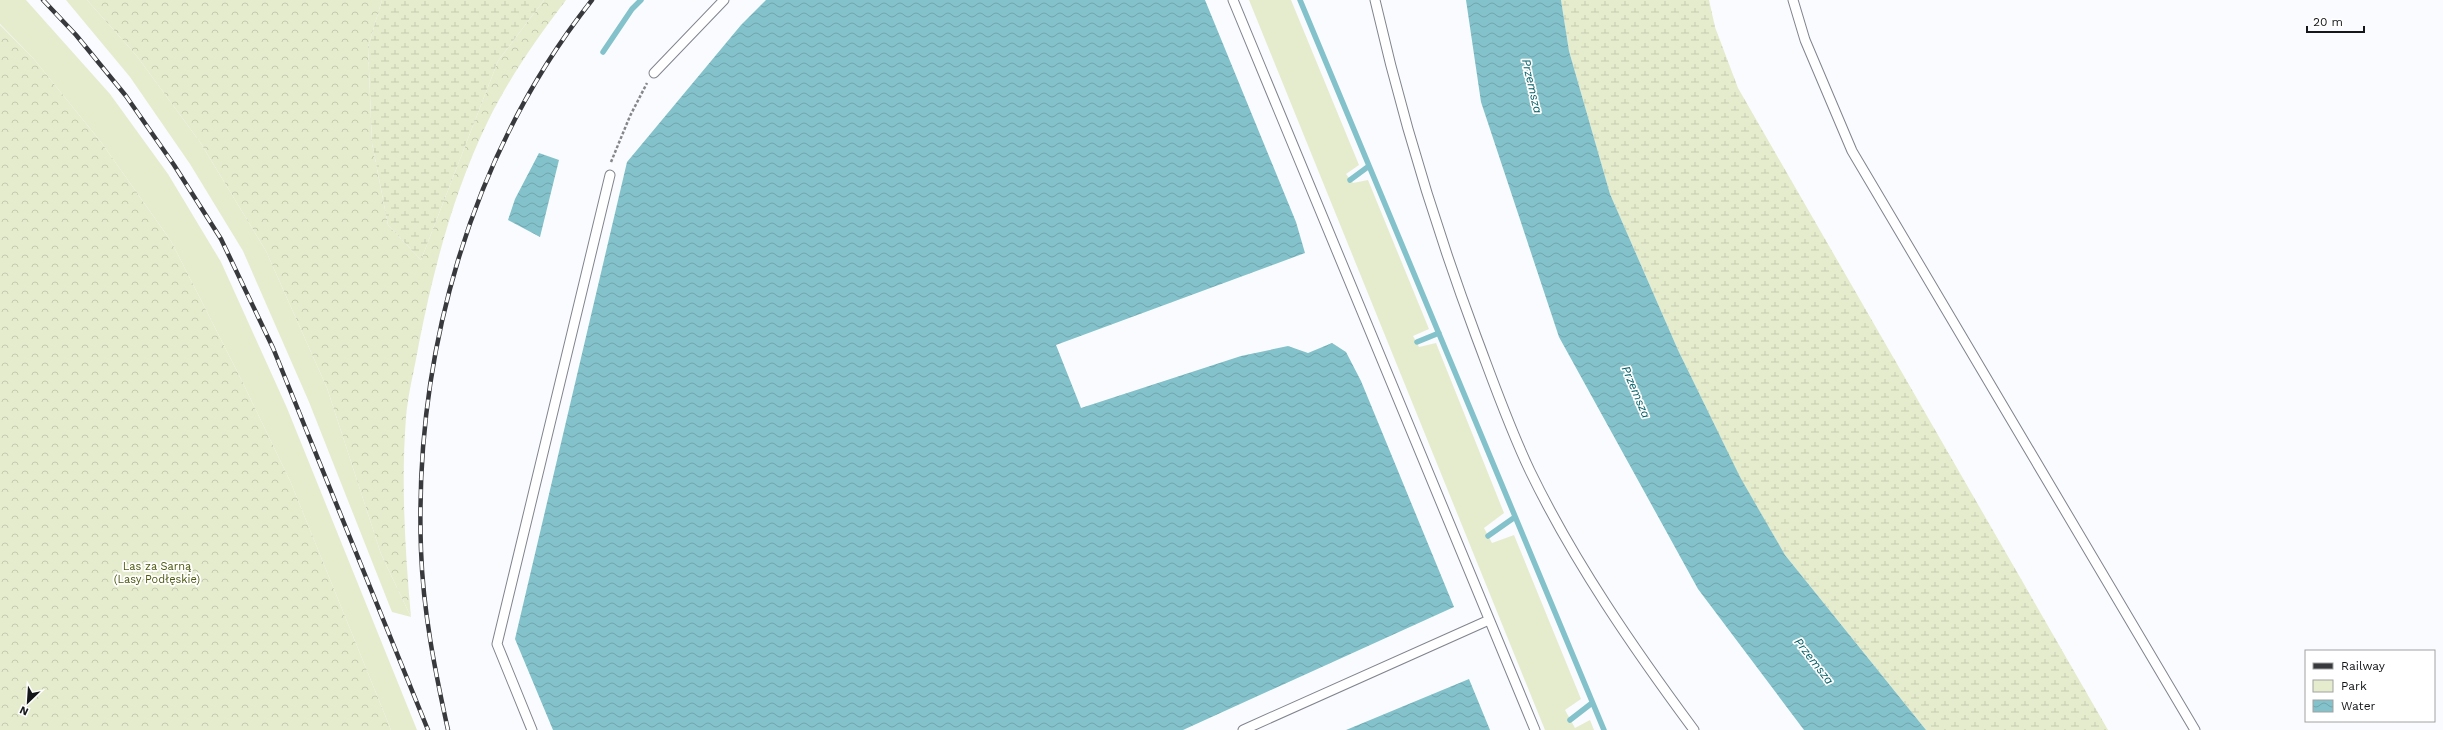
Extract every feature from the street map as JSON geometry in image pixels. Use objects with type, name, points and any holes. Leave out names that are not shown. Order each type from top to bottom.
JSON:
[{"type":"lane","points":[[654,73],[724,0]]},
{"type":"lane","points":[[1233,0],[1535,730]]},
{"type":"lane","points":[[1374,0],[1392,74],[1423,183],[1454,277],[1498,395],[1530,471],[1564,535],[1610,608],[1694,730]]},
{"type":"lane","points":[[1793,0],[1805,40],[1852,151],[2195,730]]},
{"type":"lane","points":[[532,730],[497,644],[610,175]]},
{"type":"lane","points":[[1243,730],[1490,620]]},
{"type":"path","points":[[613,156],[636,104],[654,73]]},
{"type":"green space","points":[[0,0],[26,0],[110,94],[168,174],[221,262],[287,408],[417,730],[391,730],[291,483],[242,381],[171,241],[101,142],[33,58],[0,24]]},
{"type":"green space","points":[[66,0],[87,0],[136,55],[200,142],[266,251],[327,388],[381,554],[411,617],[392,612],[309,402],[243,251],[190,164],[130,77]]},
{"type":"green space","points":[[87,0],[382,0],[368,47],[372,143],[388,225],[421,260],[498,61],[544,0],[566,0],[524,59],[505,89],[488,121],[455,202],[438,258],[410,389],[406,417],[404,517],[411,617],[381,554],[327,388],[266,251],[200,142],[136,55]]},
{"type":"green space","points":[[382,0],[544,0],[498,61],[421,260],[388,225],[372,143],[368,47]]},
{"type":"green space","points":[[1249,0],[1291,0],[1359,165],[1346,174],[1353,183],[1368,180],[1429,329],[1413,336],[1419,347],[1436,343],[1504,513],[1484,528],[1492,543],[1514,535],[1581,699],[1565,710],[1575,728],[1590,720],[1594,730],[1545,730]]},
{"type":"green space","points":[[1561,0],[1709,0],[1715,27],[1738,88],[2108,730],[1926,730],[1785,555],[1740,478],[1678,350],[1610,194],[1569,51]]},
{"type":"green space","name":"Las za Sarną (Lasy Podłęskie)","points":[[0,25],[33,58],[101,142],[171,241],[242,381],[291,483],[391,730],[0,730]]},
{"type":"water","points":[[766,0],[1205,0],[1296,222],[1305,253],[1056,345],[1081,408],[1241,356],[1288,346],[1308,353],[1332,343],[1346,352],[1361,381],[1454,607],[1183,730],[553,730],[515,639],[627,162],[741,25]]},
{"type":"water","name":"Przemsza","points":[[1466,0],[1561,0],[1569,51],[1610,194],[1678,350],[1740,477],[1785,555],[1926,730],[1804,730],[1698,589],[1559,337],[1481,102]]},
{"type":"water","points":[[539,153],[559,160],[540,237],[508,220],[515,199]]},
{"type":"water","points":[[1469,679],[1490,730],[1346,730]]},
{"type":"waterway","points":[[603,52],[632,9],[641,0]]},
{"type":"waterway","points":[[1300,0],[1604,730]]},
{"type":"waterway","points":[[1350,180],[1369,166]]},
{"type":"waterway","points":[[1417,342],[1439,333]]},
{"type":"waterway","points":[[1488,536],[1515,517]]},
{"type":"waterway","points":[[1570,720],[1592,703]]},
{"type":"railway","points":[[43,0],[76,35],[126,96],[174,165],[221,239],[273,348],[428,730]]},
{"type":"railway","points":[[448,730],[430,641],[424,596],[421,550],[421,477],[428,404],[440,331],[458,260],[482,191],[513,124],[549,60],[592,0]]}]
